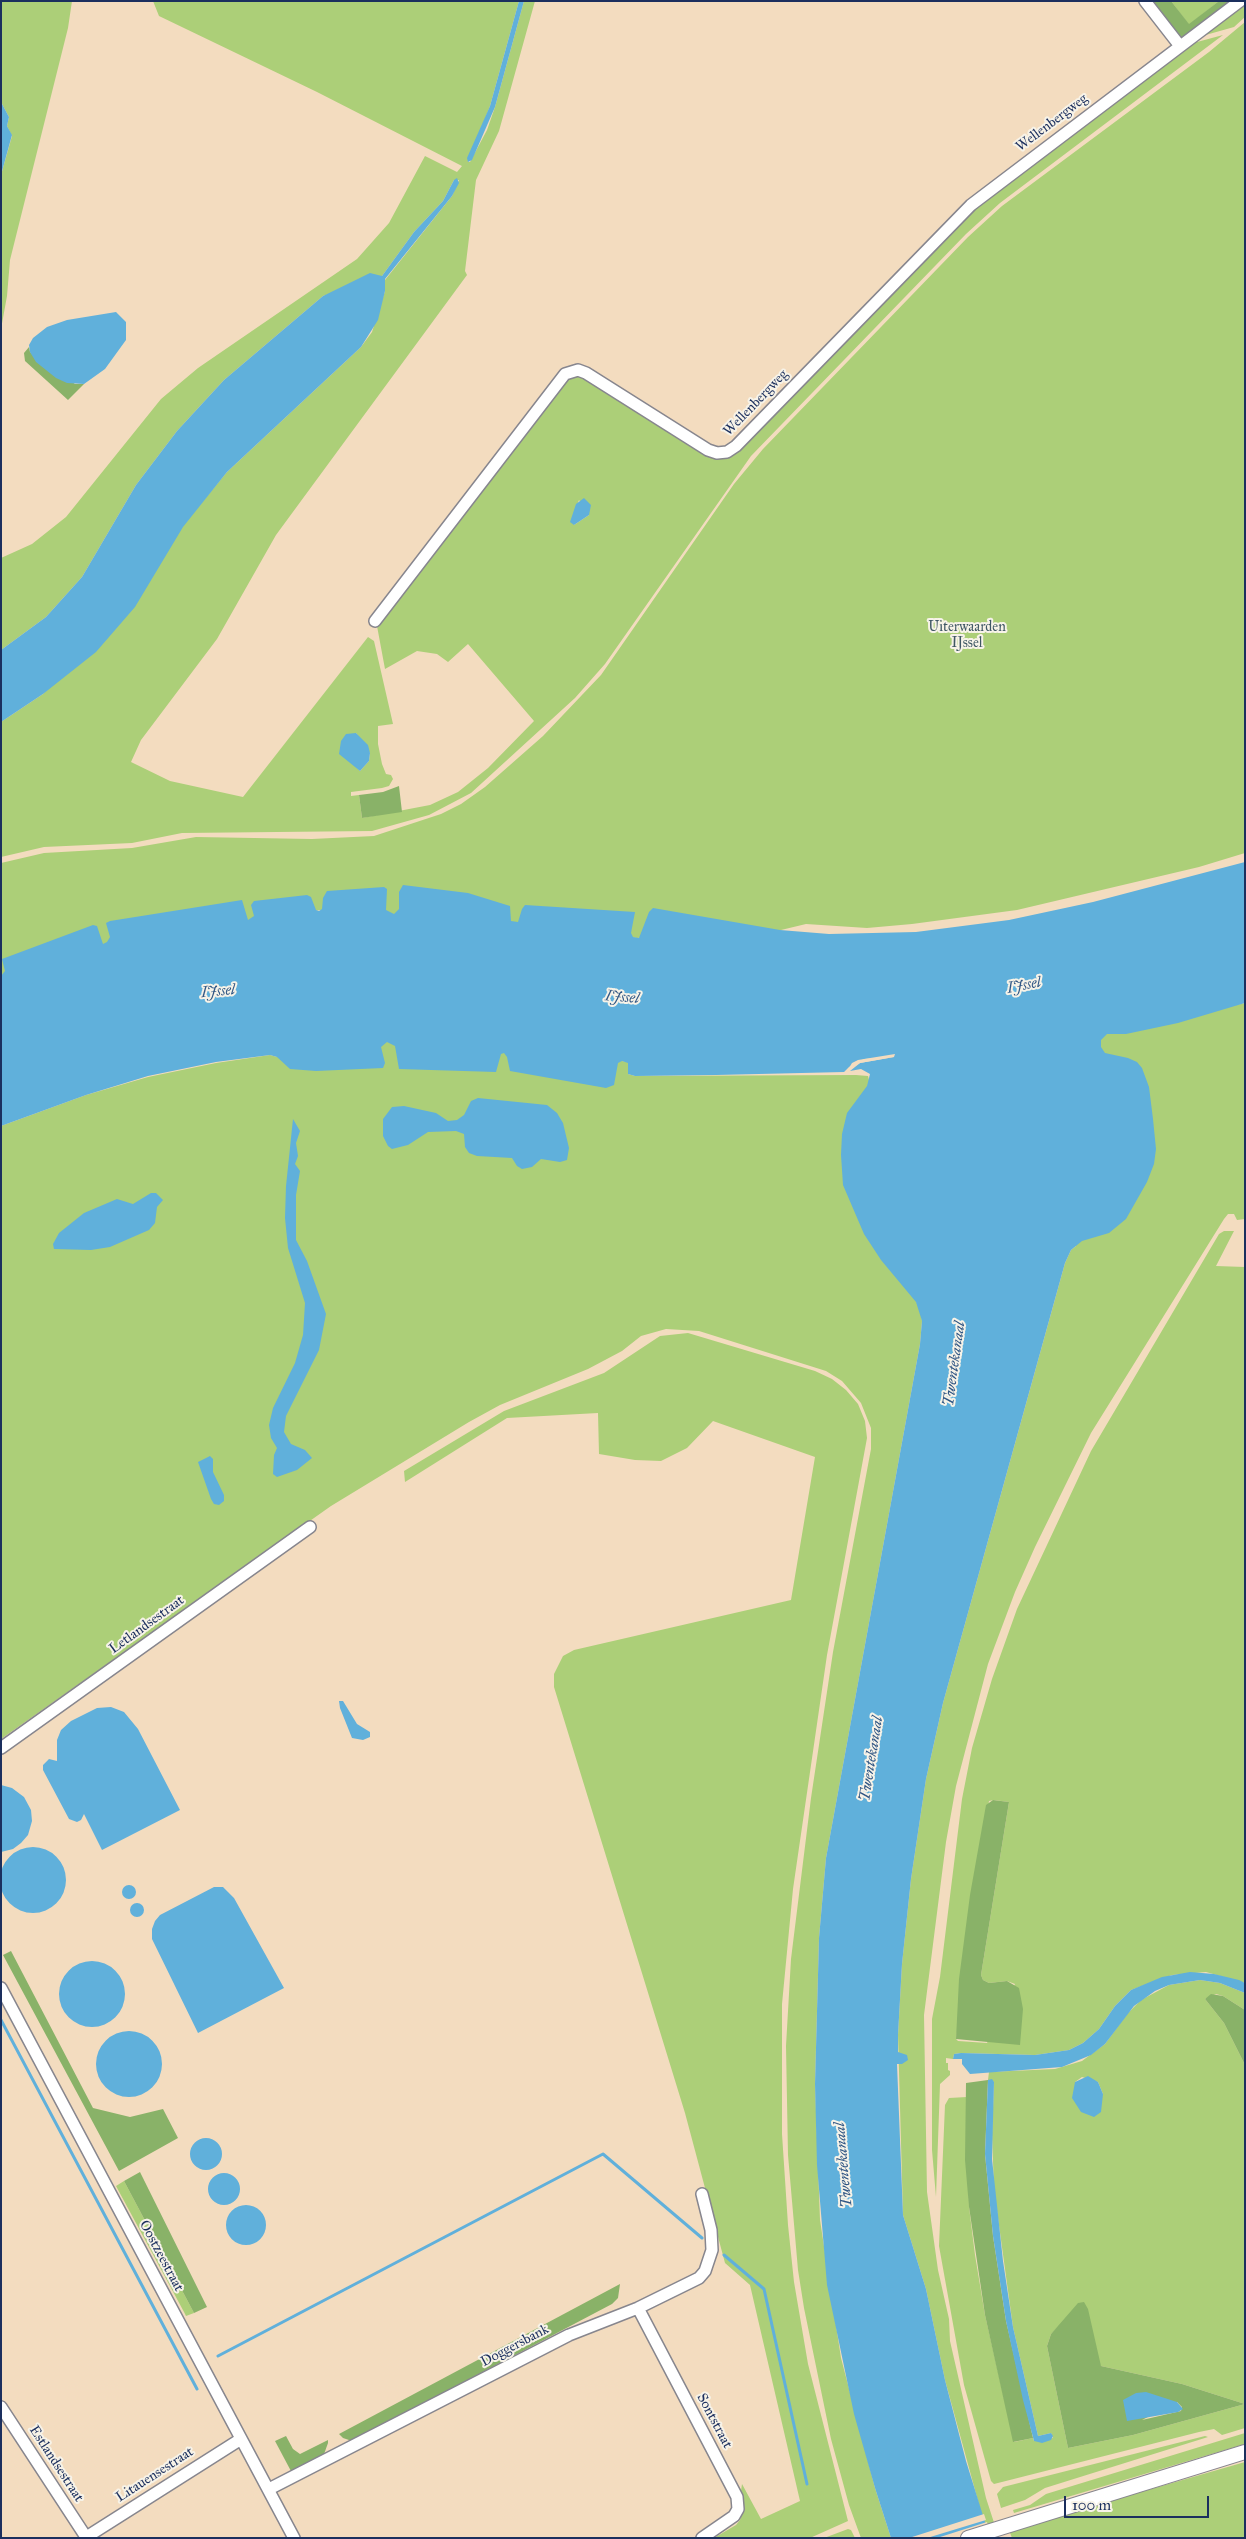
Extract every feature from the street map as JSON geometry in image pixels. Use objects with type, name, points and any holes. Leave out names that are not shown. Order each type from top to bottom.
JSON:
[{"type":"main road","points":[[968,2538],[1100,2495],[1245,2452]]},
{"type":"street","points":[[1145,1],[1180,46]]},
{"type":"street","name":"Wellenbergweg","points":[[375,621],[566,374],[578,370],[586,373],[708,450],[718,453],[727,452],[971,204],[1240,1]]},
{"type":"street","name":"Letlandsestraat","points":[[1,1748],[310,1527]]},
{"type":"street","name":"Oostzeestraat","points":[[1,1988],[294,2538]]},
{"type":"street","name":"Doggersbank","points":[[269,2489],[569,2335],[638,2308],[699,2278],[705,2271],[712,2250],[712,2230],[702,2194]]},
{"type":"street","name":"Sontstraat","points":[[638,2308],[736,2497],[738,2509],[734,2516],[702,2538]]},
{"type":"street","name":"Estlandsestraat","points":[[1,2408],[85,2538]]},
{"type":"street","name":"Litauensestraat","points":[[85,2538],[241,2439]]},
{"type":"green space","points":[[1,1],[72,1],[68,28],[10,260],[7,296],[1,329],[1,175],[12,136],[7,126],[9,117],[1,102]]},
{"type":"green space","points":[[153,1],[519,1],[490,106],[468,162],[470,162],[487,130],[495,107],[524,1],[535,1],[499,131],[476,180],[465,271],[467,275],[276,535],[217,639],[141,740],[131,762],[170,781],[243,797],[368,637],[374,641],[393,724],[378,726],[378,744],[386,774],[391,775],[393,779],[389,786],[351,792],[351,796],[359,795],[362,818],[430,805],[458,792],[488,768],[534,721],[468,644],[448,662],[437,654],[417,651],[385,669],[377,626],[563,381],[575,373],[722,456],[959,220],[1186,45],[1223,35],[1000,203],[966,234],[751,456],[605,664],[575,698],[471,793],[429,815],[372,831],[182,833],[132,843],[44,847],[1,857],[1,722],[43,694],[227,472],[361,347],[372,332],[385,291],[385,280],[452,196],[459,180],[454,180],[443,201],[414,232],[382,276],[323,296],[224,380],[177,431],[136,485],[82,577],[46,617],[1,650],[1,558],[32,544],[66,517],[161,399],[198,368],[357,259],[389,223],[425,156],[457,172],[462,166],[317,92],[159,16]],"holes":[[[579,500],[589,515],[574,525],[573,516]],[[356,733],[370,753],[369,761],[360,771],[355,766]]]},
{"type":"green space","points":[[1149,1],[1171,1],[1189,24],[1219,1],[1237,1],[1182,40]]},
{"type":"green space","points":[[1171,1],[1219,1],[1189,25]]},
{"type":"green space","points":[[1245,1],[1245,17],[1234,27],[1195,38]]},
{"type":"green space","name":"Uiterwaarden IJssel","points":[[1245,22],[1245,853],[1199,867],[1017,910],[912,924],[867,928],[806,924],[781,930],[637,938],[514,922],[320,910],[251,921],[1,979],[1,863],[44,853],[132,848],[196,837],[312,839],[374,836],[441,814],[461,804],[485,787],[543,736],[601,675],[734,484],[763,449],[968,237],[1002,206],[1209,52]]},
{"type":"green space","points":[[29,347],[30,352],[75,384],[84,384],[68,400],[25,361],[24,353]]},
{"type":"green space","points":[[399,786],[402,812],[362,818],[359,795],[383,792]]},
{"type":"green space","points":[[1245,1003],[1245,1219],[1237,1220],[1234,1214],[1228,1214],[1224,1219],[1091,1433],[1035,1547],[1015,1592],[988,1664],[956,1786],[946,1842],[924,2015],[927,2192],[938,2270],[949,2319],[950,2341],[986,2498],[999,2538],[990,2538],[984,2523],[945,2380],[926,2289],[903,2215],[898,2035],[902,1964],[911,1879],[926,1779],[943,1703],[1065,1263],[1071,1250],[1076,1246],[916,1301],[921,1311],[922,1321],[920,1344],[826,1858],[819,1938],[815,2084],[820,2220],[841,2358],[875,2488],[891,2538],[861,2538],[849,2505],[831,2439],[798,2270],[788,2155],[786,2046],[791,1959],[811,1798],[833,1652],[871,1449],[871,1428],[861,1403],[842,1381],[826,1371],[699,1331],[666,1329],[641,1336],[622,1351],[588,1369],[500,1405],[469,1422],[331,1506],[1,1739],[1,1126],[86,1095],[148,1077],[216,1063],[270,1055],[277,1057],[385,1037],[622,1061],[628,1062],[628,1074],[635,1076],[856,1075],[868,1076],[869,1080],[1088,1037]]},
{"type":"green space","points":[[1224,1231],[1234,1231],[1216,1266],[1245,1267],[1245,1983],[1206,1972],[1172,1975],[1131,1990],[1115,2006],[1099,2029],[1083,2043],[1069,2050],[1035,2055],[961,2053],[954,2054],[953,2059],[946,2058],[950,2075],[940,2084],[936,2197],[932,2150],[932,2019],[940,1977],[962,1799],[972,1748],[992,1679],[1017,1609],[1091,1451],[1219,1234]],"holes":[[[989,1801],[1009,1802],[981,1975],[983,1980],[989,1983],[1007,1981],[1015,1984],[987,2043],[958,2041],[956,2039]]]},
{"type":"green space","points":[[688,1333],[815,1371],[832,1379],[846,1390],[858,1404],[865,1421],[867,1438],[827,1655],[793,1889],[782,2004],[782,2134],[794,2282],[808,2364],[848,2521],[810,2538],[714,2538],[736,2525],[740,2520],[744,2505],[741,2491],[742,2484],[761,2519],[800,2501],[750,2285],[725,2263],[685,2113],[554,1687],[554,1674],[563,1656],[574,1650],[791,1600],[815,1457],[713,1421],[687,1448],[661,1461],[635,1460],[599,1454],[598,1413],[507,1418],[405,1482],[404,1471],[504,1411],[604,1373],[660,1336]]},
{"type":"green space","points":[[993,1800],[1009,1802],[981,1975],[983,1980],[989,1983],[1007,1981],[1019,1988],[1023,2009],[1020,2045],[956,2039],[959,1979],[970,1895],[986,1805]]},
{"type":"green space","points":[[11,1951],[93,2108],[130,2117],[163,2109],[178,2138],[119,2171],[3,1955]]},
{"type":"green space","points":[[1200,1980],[1220,1983],[1245,1993],[1245,2010],[1223,1996],[1216,1994],[1205,1999],[1224,2023],[1245,2065],[1245,2404],[1245,2428],[1222,2435],[1214,2429],[1199,2432],[994,2484],[991,2481],[964,2385],[939,2246],[945,2105],[949,2098],[967,2097],[969,2207],[975,2255],[985,2315],[1014,2442],[1033,2438],[1034,2441],[1053,2438],[1051,2433],[1038,2436],[1013,2327],[994,2189],[992,2134],[994,2082],[988,2080],[989,2072],[1055,2069],[1082,2061],[1105,2044],[1127,2014],[1141,2000],[1169,1985]],"holes":[[[1082,2077],[1098,2082],[1103,2094],[1075,2082]],[[1064,2321],[1101,2366],[1182,2384],[1245,2404],[1133,2435],[1068,2448],[1047,2346],[1051,2334]]]},
{"type":"green space","points":[[1211,1994],[1223,1996],[1245,2010],[1245,2065],[1224,2023],[1205,1999]]},
{"type":"green space","points":[[988,2080],[985,2154],[993,2236],[1006,2321],[1033,2438],[1013,2442],[985,2315],[969,2207],[965,2160],[966,2083]]},
{"type":"green space","points":[[140,2172],[207,2307],[194,2313],[124,2181]]},
{"type":"green space","points":[[124,2181],[194,2313],[186,2316],[116,2186]]},
{"type":"green space","points":[[620,2284],[618,2298],[612,2304],[352,2441],[343,2438],[339,2434]]},
{"type":"green space","points":[[1084,2302],[1088,2309],[1101,2366],[1182,2384],[1245,2404],[1133,2435],[1068,2448],[1047,2346],[1051,2334],[1078,2303]],"holes":[[[1177,2402],[1182,2407],[1181,2411],[1142,2420]]]},
{"type":"green space","points":[[1245,2433],[1245,2444],[1014,2513],[1013,2510],[1030,2505],[1046,2494]]},
{"type":"green space","points":[[286,2436],[293,2449],[300,2454],[328,2440],[328,2443],[323,2457],[292,2473],[275,2441]]},
{"type":"green space","points":[[1205,2436],[1208,2437],[1045,2488],[1025,2500],[1001,2508],[997,2494],[1003,2487]]},
{"type":"green space","points":[[1245,2462],[1245,2538],[1012,2538],[1009,2530]]},
{"type":"green space","points":[[848,2529],[851,2530],[855,2538],[824,2538]]},
{"type":"water","points":[[519,1],[524,1],[495,107],[472,160],[468,162],[467,158],[490,106]]},
{"type":"water","points":[[1,102],[9,117],[7,126],[12,135],[1,175]]},
{"type":"water","points":[[457,178],[459,183],[452,196],[385,279],[385,291],[378,320],[361,347],[227,472],[183,527],[135,607],[96,652],[43,694],[1,722],[1,650],[46,617],[82,577],[136,485],[177,431],[224,380],[323,296],[370,273],[382,276],[414,232],[443,201],[454,180]]},
{"type":"water","points":[[116,312],[126,322],[126,340],[105,369],[84,384],[67,383],[56,378],[36,362],[30,352],[29,345],[33,338],[47,327],[67,320]]},
{"type":"water","points":[[584,498],[591,505],[589,515],[574,525],[570,522],[576,504]]},
{"type":"water","points":[[356,733],[368,745],[370,753],[369,761],[360,771],[339,754],[341,741],[346,734]]},
{"type":"water","points":[[1245,862],[1245,1003],[1178,1023],[1126,1034],[1107,1034],[1101,1040],[1101,1047],[1105,1053],[1128,1058],[1137,1062],[1142,1068],[1149,1087],[1153,1119],[1156,1149],[1154,1164],[1147,1182],[1126,1219],[1109,1233],[1082,1241],[1071,1250],[1065,1263],[943,1703],[926,1779],[911,1879],[902,1964],[898,2035],[898,2052],[907,2055],[908,2060],[902,2064],[897,2064],[903,2215],[926,2289],[945,2380],[966,2461],[990,2538],[891,2538],[854,2414],[827,2285],[817,2165],[815,2084],[819,1938],[826,1858],[920,1344],[922,1321],[916,1302],[881,1260],[864,1234],[843,1185],[842,1134],[847,1113],[867,1086],[870,1074],[861,1069],[850,1071],[860,1063],[894,1057],[864,1059],[844,1072],[716,1075],[635,1076],[628,1074],[628,1063],[622,1061],[618,1063],[614,1085],[606,1088],[510,1071],[507,1057],[504,1053],[501,1054],[496,1072],[399,1069],[395,1046],[387,1042],[381,1047],[385,1063],[383,1068],[316,1071],[290,1069],[277,1057],[270,1055],[216,1062],[148,1076],[86,1095],[1,1126],[1,976],[5,971],[2,959],[93,925],[97,926],[103,944],[110,937],[106,923],[110,921],[242,900],[248,920],[254,916],[251,905],[254,901],[307,895],[311,897],[316,910],[319,911],[322,909],[323,898],[327,891],[384,887],[387,889],[386,910],[394,914],[399,909],[399,892],[403,885],[468,893],[510,906],[511,921],[518,922],[525,905],[635,912],[631,933],[633,937],[639,938],[649,912],[653,908],[780,930],[829,934],[916,932],[1009,920],[1093,902]]},
{"type":"water","points":[[478,1098],[547,1105],[557,1113],[563,1123],[569,1148],[567,1160],[560,1162],[541,1159],[532,1167],[522,1169],[517,1166],[512,1158],[477,1156],[469,1153],[465,1147],[464,1134],[456,1131],[428,1132],[408,1145],[392,1149],[388,1146],[383,1136],[383,1119],[392,1107],[404,1106],[436,1113],[448,1121],[457,1120],[464,1115],[471,1101]]},
{"type":"water","points":[[293,1119],[300,1131],[296,1143],[298,1156],[295,1164],[300,1171],[296,1195],[296,1240],[307,1261],[326,1314],[319,1350],[286,1416],[284,1432],[291,1444],[305,1450],[312,1458],[297,1470],[277,1477],[273,1474],[274,1455],[277,1448],[271,1438],[269,1425],[273,1408],[295,1363],[303,1335],[305,1303],[288,1248],[285,1218],[286,1186]]},
{"type":"water","points":[[151,1193],[156,1193],[163,1200],[157,1207],[155,1223],[149,1230],[110,1247],[91,1250],[54,1249],[53,1244],[59,1233],[84,1213],[117,1199],[133,1204]]},
{"type":"water","points":[[210,1456],[213,1459],[213,1472],[224,1495],[224,1501],[219,1505],[214,1504],[211,1499],[198,1462]]},
{"type":"water","points":[[339,1701],[343,1701],[357,1724],[370,1732],[370,1737],[363,1740],[352,1738]]},
{"type":"water","points":[[111,1707],[124,1712],[138,1729],[180,1810],[102,1850],[84,1814],[81,1820],[77,1822],[69,1819],[43,1770],[43,1765],[49,1759],[57,1761],[57,1740],[61,1730],[71,1721],[97,1708]]},
{"type":"water","points":[[1,1785],[12,1788],[24,1797],[31,1810],[32,1821],[28,1835],[21,1843],[13,1849],[1,1852]]},
{"type":"water","points":[[33,1847],[45,1850],[56,1857],[63,1868],[66,1880],[63,1892],[56,1903],[45,1910],[33,1913],[21,1910],[10,1903],[3,1892],[0,1880],[3,1868],[10,1857],[21,1850]]},
{"type":"water","points":[[129,1885],[134,1887],[136,1892],[134,1897],[129,1899],[124,1897],[122,1892],[124,1887]]},
{"type":"water","points":[[214,1887],[223,1887],[234,1898],[284,1988],[198,2033],[152,1939],[152,1929],[160,1915]]},
{"type":"water","points":[[137,1903],[142,1905],[144,1910],[142,1915],[137,1917],[132,1915],[130,1910],[132,1905]]},
{"type":"water","points":[[92,1961],[105,1964],[115,1971],[122,1981],[125,1994],[122,2007],[115,2017],[105,2024],[92,2027],[79,2024],[69,2017],[62,2007],[59,1994],[62,1981],[69,1971],[79,1964]]},
{"type":"water","points":[[1190,1972],[1214,1974],[1239,1980],[1245,1983],[1245,1993],[1220,1983],[1200,1980],[1169,1985],[1155,1991],[1134,2006],[1105,2044],[1091,2055],[1062,2067],[970,2074],[962,2064],[962,2059],[953,2059],[954,2054],[961,2053],[1035,2055],[1069,2050],[1083,2043],[1099,2029],[1115,2006],[1131,1990],[1162,1977]]},
{"type":"water","points":[[129,2031],[142,2034],[152,2041],[159,2051],[162,2064],[159,2077],[152,2087],[142,2094],[129,2097],[116,2094],[106,2087],[99,2077],[96,2064],[99,2051],[106,2041],[116,2034]]},
{"type":"water","points":[[1088,2076],[1098,2082],[1103,2094],[1101,2112],[1094,2117],[1081,2112],[1072,2098],[1075,2082]]},
{"type":"water","points":[[992,2079],[994,2082],[992,2159],[1003,2261],[1013,2327],[1038,2436],[1051,2433],[1053,2436],[1051,2440],[1042,2443],[1034,2441],[1023,2400],[1006,2321],[993,2236],[985,2154],[988,2080]]},
{"type":"water","points":[[206,2138],[212,2139],[217,2143],[221,2148],[221,2160],[217,2165],[212,2169],[206,2170],[200,2169],[195,2165],[191,2160],[190,2154],[191,2148],[195,2143],[200,2139]]},
{"type":"water","points":[[224,2173],[230,2174],[235,2178],[239,2183],[239,2195],[235,2200],[230,2204],[224,2205],[218,2204],[213,2200],[209,2195],[208,2189],[209,2183],[213,2178],[218,2174]]},
{"type":"water","points":[[246,2205],[260,2211],[266,2225],[260,2239],[246,2245],[232,2239],[226,2225],[232,2211]]},
{"type":"water","points":[[1146,2392],[1177,2402],[1183,2409],[1178,2412],[1127,2421],[1123,2400],[1136,2393]]},
{"type":"pier","points":[[895,1054],[894,1057],[860,1063],[847,1071],[852,1063],[858,1060]]},
{"type":"pier","points":[[984,2514],[986,2520],[927,2538],[909,2538]]},
{"type":"pier","points":[[987,2522],[992,2538],[937,2538]]},
{"type":"waterway","points":[[1,2020],[197,2389]]},
{"type":"waterway","points":[[218,2356],[603,2154],[702,2238]]},
{"type":"waterway","points":[[724,2255],[764,2289],[807,2484]]},
{"type":"water label","name":"IJssel","points":[[1024,986]]},
{"type":"water label","name":"IJssel","points":[[218,992]]},
{"type":"water label","name":"IJssel","points":[[622,998]]},
{"type":"water label","name":"Twentekanaal","points":[[955,1364]]},
{"type":"water label","name":"Twentekanaal","points":[[872,1759]]},
{"type":"water label","name":"Twentekanaal","points":[[844,2165]]}]
